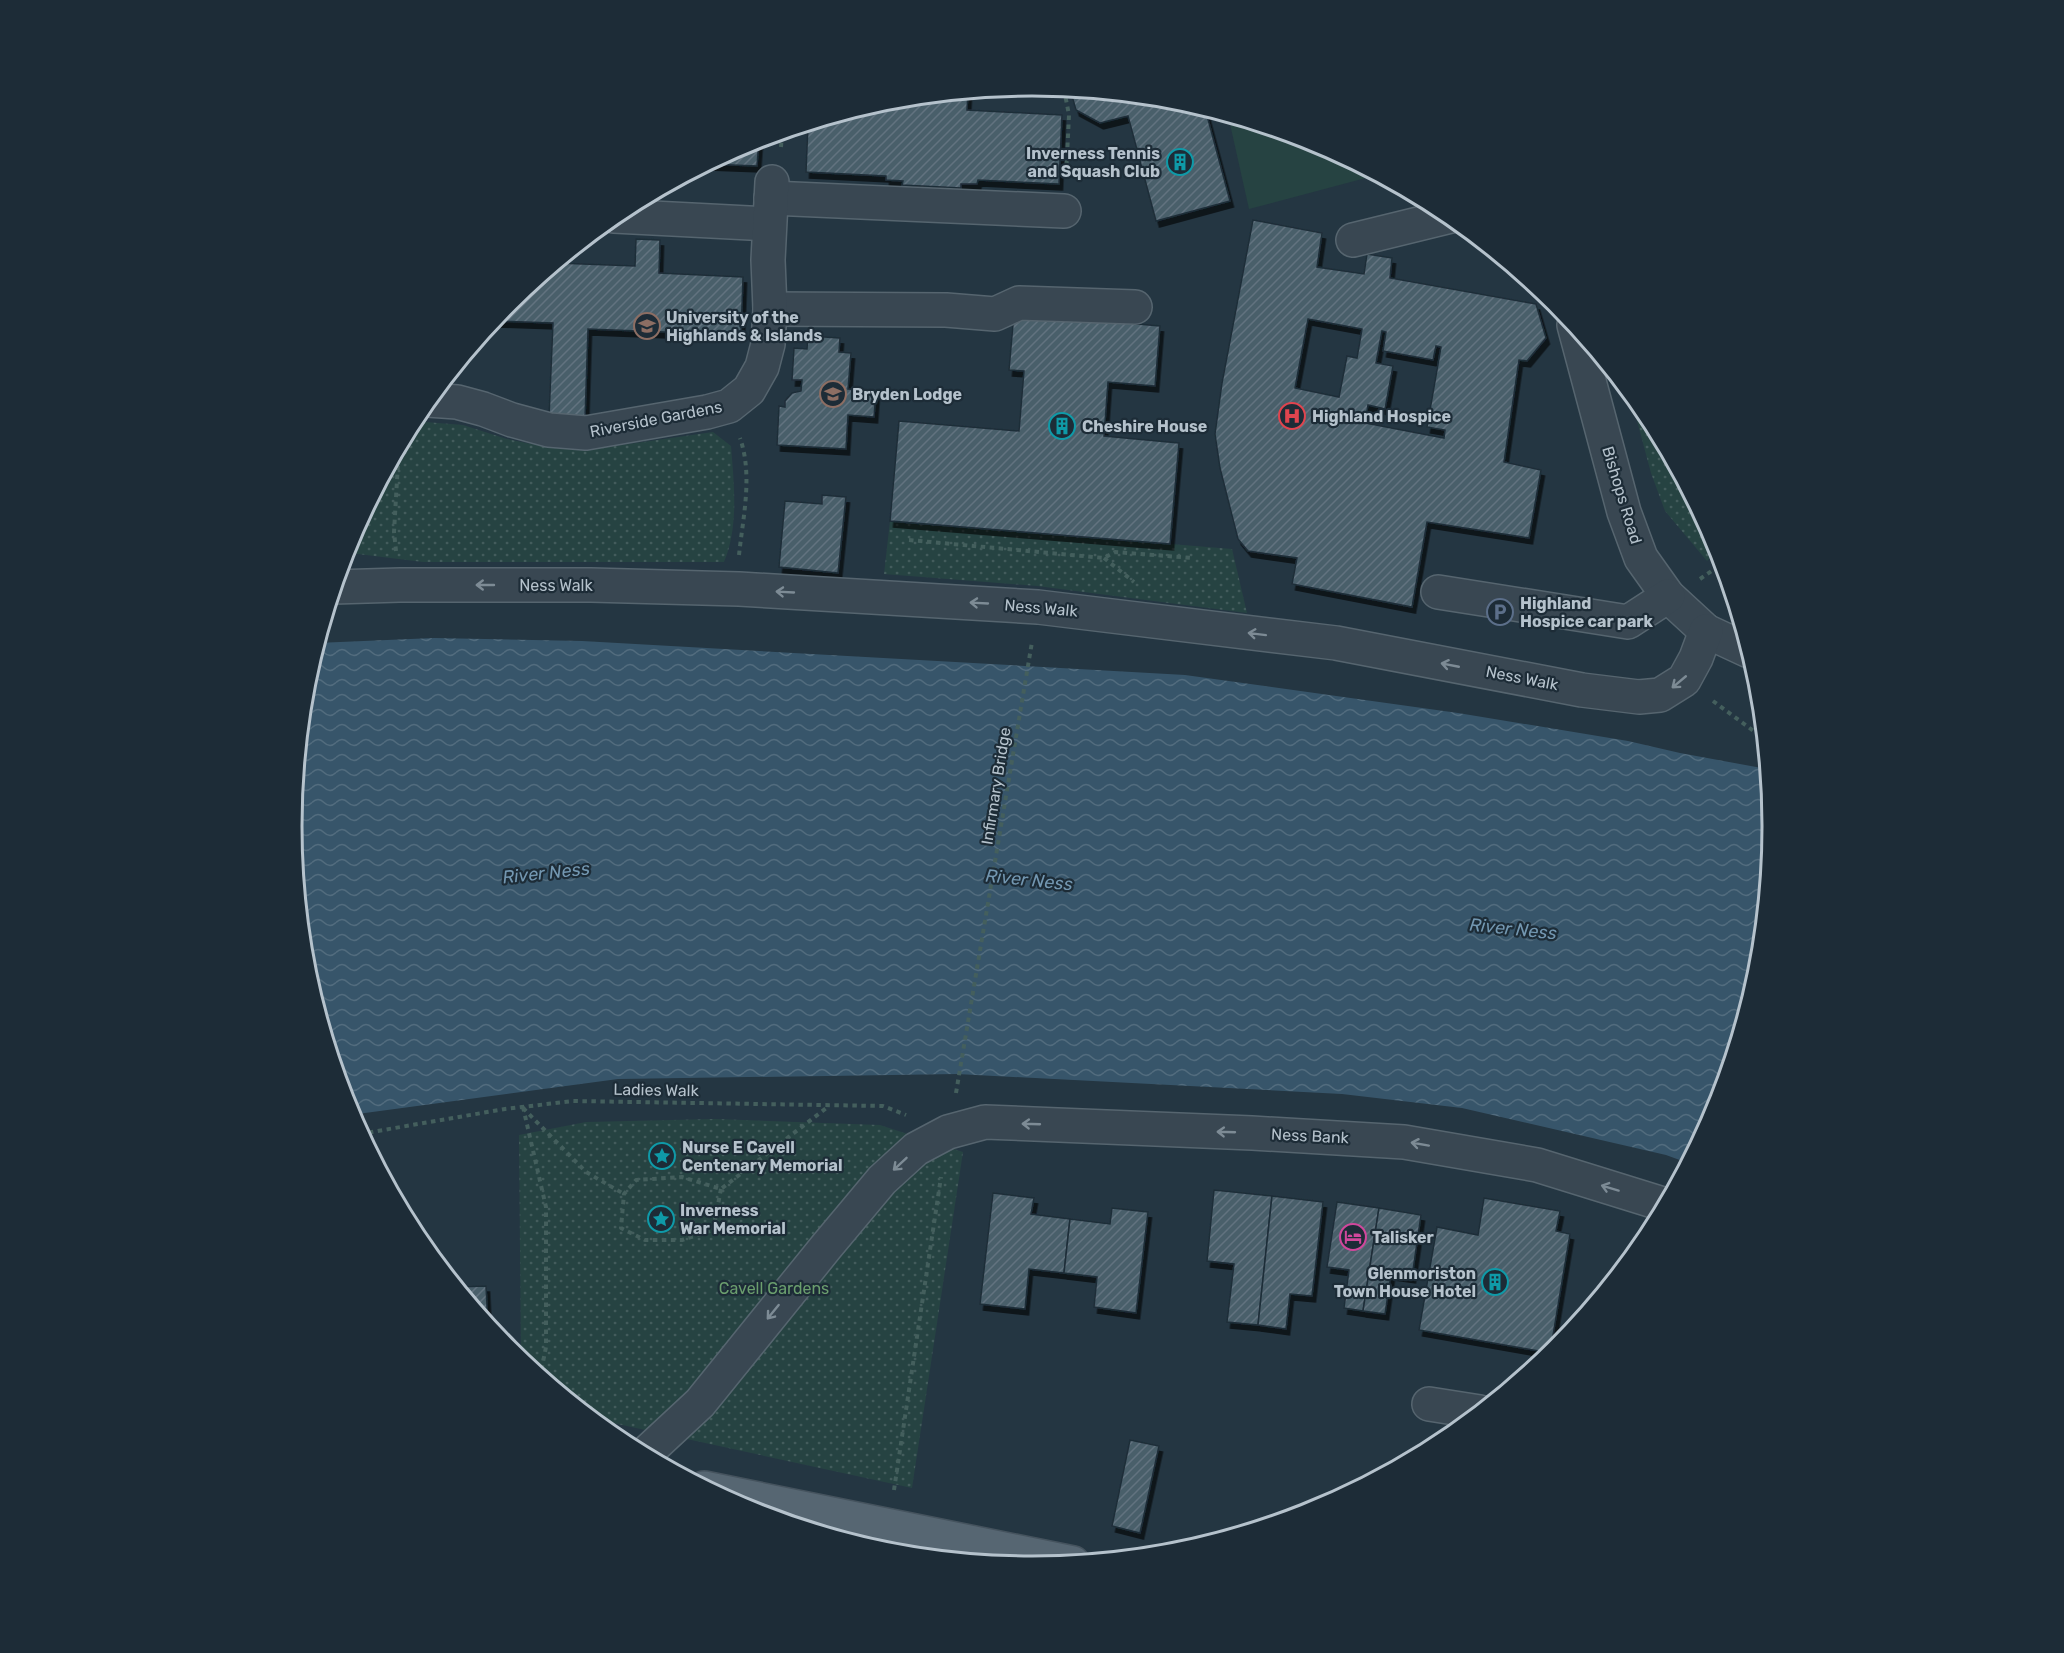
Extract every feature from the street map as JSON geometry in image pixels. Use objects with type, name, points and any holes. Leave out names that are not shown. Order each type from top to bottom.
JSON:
[{"type":"main road","points":[[757,1503],[886,1539],[1023,1557]]},
{"type":"street","points":[[634,214],[771,201],[1064,211]]},
{"type":"street","name":"Riverside Gardens","points":[[439,401],[457,402],[549,430],[586,433],[707,412],[729,406],[749,390],[762,367],[768,344],[771,201]]},
{"type":"street","points":[[1353,240],[1438,219]]},
{"type":"street","points":[[770,309],[946,310],[995,314],[1019,303],[1135,307]]},
{"type":"street","name":"Bishops Road","points":[[1579,342],[1624,512],[1641,558],[1668,597],[1706,631],[1740,647]]},
{"type":"street","name":"Ness Walk","points":[[342,587],[591,585],[739,589],[1038,607],[1336,643],[1582,690],[1639,697],[1660,695],[1684,680]]},
{"type":"street","points":[[1438,592],[1628,622],[1668,597]]},
{"type":"street","points":[[1684,680],[1696,658],[1706,631]]},
{"type":"street","name":"Ness Bank","points":[[948,1132],[985,1122],[1252,1132],[1404,1142],[1537,1165],[1658,1203]]},
{"type":"street","points":[[651,1449],[700,1403],[882,1180],[916,1149],[948,1132]]},
{"type":"street","points":[[1429,1404],[1471,1411]]},
{"type":"path","points":[[1064,211],[1069,115],[1066,97]]},
{"type":"path","points":[[729,406],[744,449],[746,488],[739,558],[739,589]]},
{"type":"path","points":[[398,463],[394,532],[400,585]]},
{"type":"path","points":[[909,540],[1104,558],[1141,588]]},
{"type":"path","points":[[1104,558],[1115,552],[1193,558]]},
{"type":"path","name":"Infirmary Bridge","points":[[957,1090],[1032,640]]},
{"type":"path","points":[[1684,680],[1756,732]]},
{"type":"path","name":"Ladies Walk","points":[[369,1133],[573,1101],[884,1106],[948,1132]]},
{"type":"path","points":[[721,1189],[682,1177],[636,1180],[624,1194],[621,1228],[645,1240],[682,1240],[713,1230],[721,1189],[830,1105]]},
{"type":"path","points":[[523,1107],[586,1172],[624,1194]]},
{"type":"path","points":[[523,1107],[546,1207],[546,1347],[542,1368]]},
{"type":"path","points":[[886,1539],[948,1132]]},
{"type":"green space","points":[[1230,124],[1312,152],[1367,178],[1249,209]]},
{"type":"green space","points":[[1636,416],[1665,461],[1687,503],[1711,557],[1707,561],[1665,511],[1651,473]]},
{"type":"green space","points":[[424,422],[463,425],[507,439],[551,448],[587,450],[713,432],[731,446],[734,520],[724,562],[423,562],[354,554],[377,503],[399,461]]},
{"type":"green space","points":[[890,521],[1232,549],[1247,613],[1037,586],[884,574]]},
{"type":"green space","name":"Cavell Gardens","points":[[715,1119],[880,1125],[963,1152],[912,1488],[611,1423],[550,1376],[521,1349],[519,1135],[586,1122]]},
{"type":"water","name":"River Ness","points":[[434,638],[582,641],[1185,675],[1458,713],[1628,741],[1760,768],[1761,874],[1756,922],[1738,1016],[1707,1106],[1681,1161],[1666,1155],[1462,1108],[1342,1094],[957,1074],[618,1079],[360,1114],[326,1016],[308,922],[303,874],[303,779],[308,731],[325,643]]},
{"type":"building","name":"Inverness Tennis and Squash Club","points":[[1072,98],[1127,102],[1208,118],[1230,201],[1156,221],[1128,116],[1100,123],[1076,110]]},
{"type":"building","points":[[968,99],[967,110],[1062,115],[1059,184],[978,180],[977,184],[961,184],[961,188],[902,185],[903,181],[886,180],[886,176],[806,172],[808,132],[889,110]]},
{"type":"building","points":[[758,150],[757,166],[723,165]]},
{"type":"building","name":"Highland Hospice","points":[[1253,220],[1322,233],[1317,267],[1364,274],[1367,254],[1392,258],[1390,278],[1536,304],[1546,338],[1527,361],[1519,360],[1504,462],[1541,470],[1529,538],[1427,522],[1412,607],[1292,584],[1297,558],[1248,551],[1238,539],[1220,468],[1215,434],[1222,383]],"holes":[[[1308,319],[1362,329],[1357,358],[1347,356],[1339,397],[1295,388]],[[1382,331],[1386,332],[1383,351],[1433,360],[1436,346],[1441,347],[1427,427],[1445,430],[1444,438],[1365,423],[1368,405],[1385,409],[1393,366],[1376,363]]]},
{"type":"building","name":"University of the Highlands & Islands","points":[[636,239],[660,240],[659,273],[743,277],[741,335],[588,329],[585,419],[549,417],[553,323],[505,321],[567,263],[635,266]]},
{"type":"building","name":"Cheshire House","points":[[1014,313],[1160,326],[1155,386],[1108,382],[1104,436],[1179,443],[1170,544],[890,521],[899,421],[1019,431],[1024,371],[1009,370]]},
{"type":"building","name":"Bryden Lodge","points":[[808,336],[840,338],[839,352],[851,353],[848,389],[876,391],[874,417],[848,415],[846,449],[777,445],[779,406],[785,407],[785,401],[792,393],[801,391],[802,380],[792,380],[794,348],[807,349]]},
{"type":"building","points":[[822,495],[846,497],[838,573],[779,567],[785,501],[822,504]]},
{"type":"building","points":[[1214,1190],[1272,1196],[1258,1325],[1227,1322],[1234,1264],[1207,1261]]},
{"type":"building","points":[[993,1193],[1034,1198],[1031,1214],[1070,1219],[1064,1273],[1029,1269],[1025,1309],[980,1304]]},
{"type":"building","points":[[1272,1196],[1323,1202],[1312,1296],[1290,1294],[1286,1329],[1258,1325]]},
{"type":"building","name":"Glenmoriston Town House Hotel","points":[[1484,1198],[1560,1211],[1556,1231],[1570,1234],[1552,1339],[1540,1351],[1419,1330],[1437,1227],[1478,1235]]},
{"type":"building","name":"Talisker","points":[[1337,1202],[1379,1208],[1363,1311],[1344,1308],[1349,1270],[1327,1267]]},
{"type":"building","points":[[1112,1208],[1148,1212],[1136,1313],[1094,1307],[1097,1277],[1064,1273],[1070,1219],[1110,1224]]},
{"type":"building","points":[[1379,1208],[1421,1215],[1412,1277],[1391,1274],[1385,1314],[1363,1311]]},
{"type":"building","points":[[486,1286],[487,1313],[483,1308],[465,1287]]},
{"type":"building","points":[[1130,1440],[1159,1446],[1140,1533],[1112,1526]]},
{"type":"place","name":"Inverness Tennis and Squash Club","points":[[1180,162]]},
{"type":"place","name":"University of the Highlands & Islands","points":[[647,326]]},
{"type":"place","name":"Bryden Lodge","points":[[833,394]]},
{"type":"place","name":"Highland Hospice","points":[[1292,416]]},
{"type":"place","name":"Cheshire House","points":[[1062,426]]},
{"type":"place","name":"Highland Hospice car park","points":[[1500,612]]},
{"type":"place","name":"Nurse E Cavell Centenary Memorial","points":[[662,1156]]},
{"type":"place","name":"Inverness War Memorial","points":[[661,1219]]},
{"type":"place","name":"Talisker","points":[[1353,1237]]},
{"type":"place","name":"Glenmoriston Town House Hotel","points":[[1495,1282]]}]
